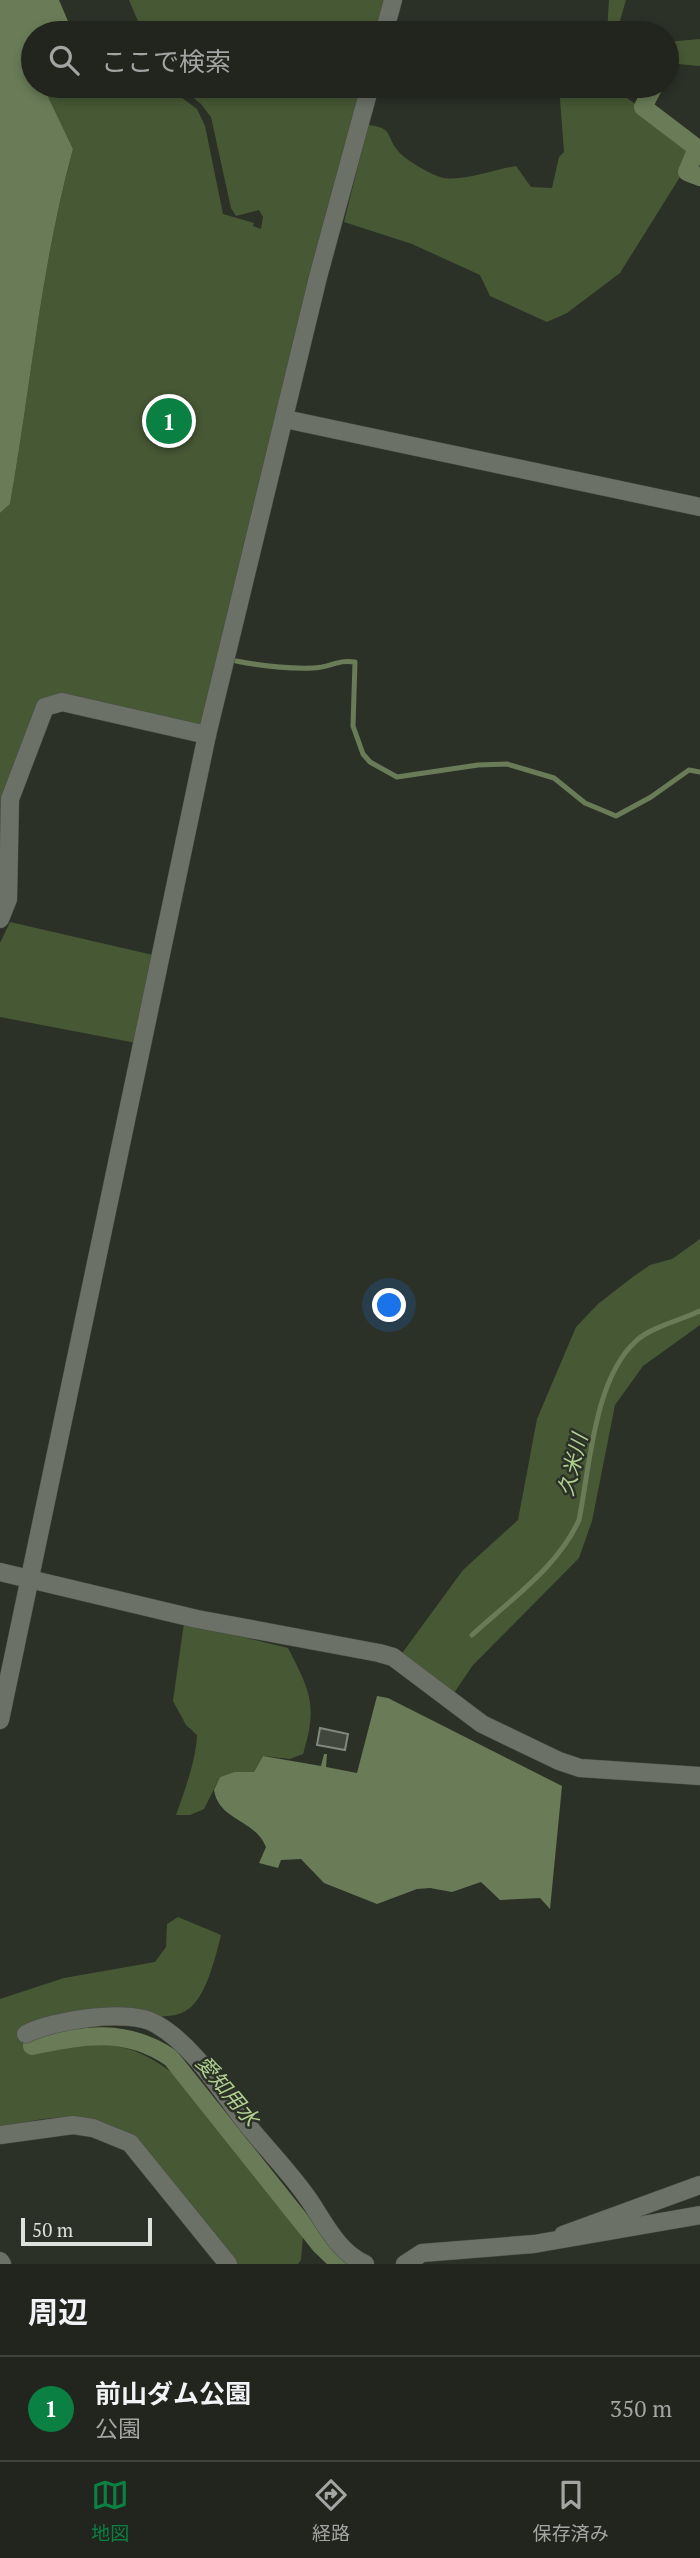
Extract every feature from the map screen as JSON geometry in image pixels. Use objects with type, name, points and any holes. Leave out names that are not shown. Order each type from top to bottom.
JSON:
[{"type":"street","points":[[387,21],[393,0]]},
{"type":"street","points":[[0,1720],[207,735],[318,277],[367,98]]},
{"type":"street","points":[[285,419],[700,507]]},
{"type":"street","points":[[0,919],[8,899],[10,799],[45,707],[62,702],[207,735]]},
{"type":"street","points":[[0,1572],[197,1619],[393,1657],[482,1724],[559,1761],[579,1768],[700,1776]]},
{"type":"street","points":[[26,2034],[47,2023],[72,2020],[96,2018],[154,2022],[189,2052],[302,2190],[337,2242],[352,2258],[365,2264]]},
{"type":"street","points":[[0,2135],[73,2125],[93,2128],[130,2143],[229,2264]]},
{"type":"street","points":[[554,2240],[575,2228],[700,2185]]},
{"type":"street","points":[[405,2264],[422,2252],[534,2245],[700,2215]]},
{"type":"shaded area","points":[[0,0],[59,0],[68,21],[21,21],[21,98],[49,98],[73,149],[45,281],[10,504],[0,513]]},
{"type":"shaded area","points":[[129,0],[384,0],[378,21],[138,21]]},
{"type":"shaded area","points":[[609,0],[626,0],[620,21],[608,21]]},
{"type":"shaded area","points":[[700,39],[700,66],[679,64],[679,41]]},
{"type":"shaded area","points":[[49,98],[182,98],[197,109],[205,126],[223,214],[254,223],[253,226],[261,229],[263,217],[259,210],[236,216],[231,208],[211,117],[194,98],[358,98],[202,723],[197,727],[62,697],[8,786],[0,905],[0,513],[10,504],[45,281],[73,149]]},
{"type":"shaded area","points":[[560,98],[627,98],[694,148],[685,169],[620,273],[567,313],[547,322],[490,296],[480,275],[412,244],[344,222],[368,125],[385,130],[401,154],[440,177],[467,177],[516,166],[531,187],[552,188],[559,157],[564,152]]},
{"type":"shaded area","points":[[10,922],[153,955],[136,1043],[0,1017],[0,943]]},
{"type":"shaded area","points":[[700,1239],[700,1325],[643,1366],[615,1405],[592,1521],[579,1558],[473,1665],[454,1693],[400,1656],[463,1570],[518,1520],[537,1419],[576,1327],[598,1304],[630,1279],[650,1265],[672,1259]]},
{"type":"shaded area","points":[[184,1623],[288,1648],[302,1676],[311,1710],[303,1754],[290,1759],[263,1756],[254,1772],[234,1772],[220,1777],[204,1809],[190,1815],[176,1815],[192,1765],[197,1735],[186,1725],[173,1701]]},
{"type":"shaded area","points":[[377,1696],[388,1698],[562,1786],[550,1909],[540,1898],[500,1900],[481,1882],[452,1892],[430,1888],[417,1889],[377,1904],[324,1883],[301,1859],[281,1860],[278,1868],[259,1863],[266,1847],[254,1831],[230,1814],[217,1800],[214,1790],[220,1777],[234,1772],[254,1772],[263,1756],[321,1766],[324,1754],[327,1754],[326,1767],[357,1773]]},
{"type":"shaded area","points":[[178,1917],[221,1935],[201,1995],[189,2008],[176,2015],[159,2016],[76,2014],[21,2031],[33,2050],[76,2045],[111,2045],[144,2055],[180,2079],[303,2235],[301,2260],[298,2264],[236,2264],[162,2173],[141,2153],[118,2137],[92,2125],[56,2118],[0,2129],[0,1999],[64,1978],[155,1962],[166,1947],[167,1924]]},
{"type":"building","points":[[320,1728],[348,1734],[345,1750],[317,1745]]},
{"type":"waterway","points":[[648,98],[643,107],[697,148],[687,172],[700,177]]},
{"type":"waterway","points":[[236,661],[303,668],[355,662],[353,726],[363,754],[370,762],[397,777],[478,765],[507,764],[554,778],[585,803],[616,816],[651,797],[689,770],[700,772]]},
{"type":"waterway","name":"久米川","points":[[472,1635],[532,1582],[570,1537],[579,1520],[602,1400],[622,1357],[642,1336],[700,1311]]},
{"type":"waterway","name":"愛知用水","points":[[32,2046],[103,2036],[137,2041],[171,2058],[320,2245],[340,2264]]},
{"type":"place","name":"前山ダム公園","points":[[169,421]]}]
